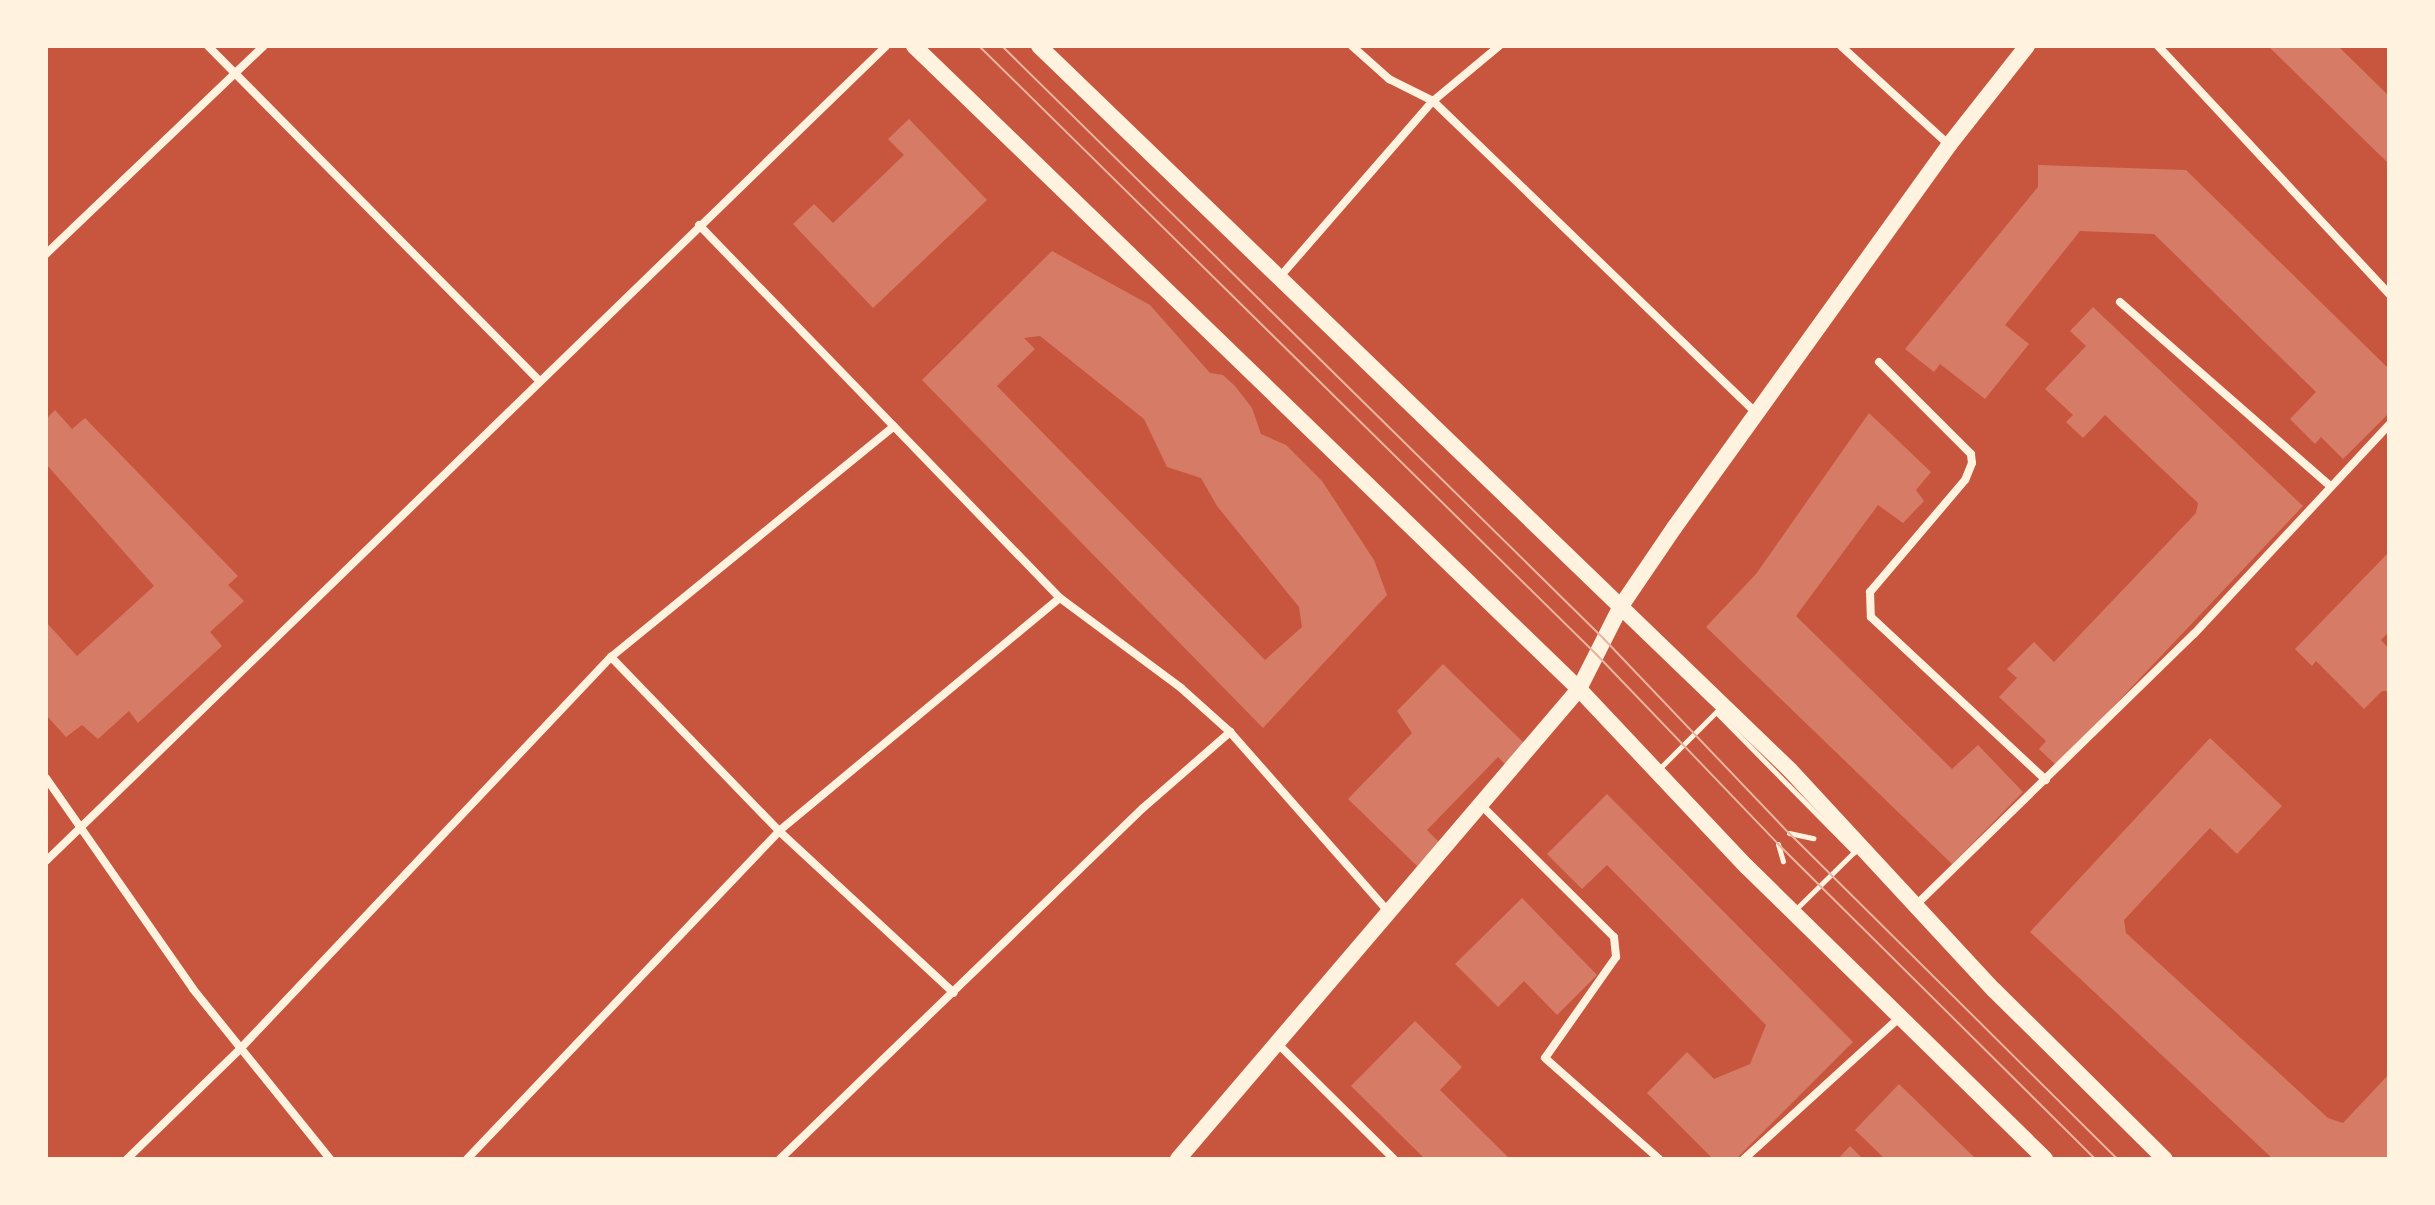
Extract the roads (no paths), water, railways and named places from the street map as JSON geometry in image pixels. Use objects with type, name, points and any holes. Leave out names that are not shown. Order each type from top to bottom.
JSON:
[{"type":"main road","points":[[914,46],[1579,689],[1747,867],[2045,1159]]},
{"type":"main road","points":[[1039,46],[1621,606],[1918,903],[1994,990],[2165,1159]]},
{"type":"main road","points":[[1178,1159],[1274,1040],[1579,689],[1621,606],[1949,145],[2027,46]]},
{"type":"street","points":[[208,46],[538,379]]},
{"type":"street","points":[[46,254],[264,46]]},
{"type":"street","points":[[46,861],[538,379],[886,46]]},
{"type":"street","points":[[1352,46],[1389,79],[1433,101],[1759,416]]},
{"type":"street","points":[[1278,279],[1433,101],[1499,46]]},
{"type":"street","points":[[1841,46],[1949,145]]},
{"type":"street","points":[[2158,46],[2389,294]]},
{"type":"street","points":[[699,225],[1060,598],[1181,688],[1230,732],[1388,911]]},
{"type":"street","points":[[2120,302],[2329,485]]},
{"type":"street","points":[[1879,362],[1971,454],[1972,463],[1965,480],[1870,592],[1871,617],[2046,780]]},
{"type":"street","points":[[1918,903],[2194,634],[2329,485],[2389,425]]},
{"type":"street","points":[[127,1159],[240,1049],[611,657],[894,426]]},
{"type":"street","points":[[467,1159],[779,831],[1060,598]]},
{"type":"street","points":[[611,657],[779,831],[954,993]]},
{"type":"street","points":[[780,1159],[1143,808],[1230,732]]},
{"type":"street","points":[[46,778],[240,1049],[330,1159]]},
{"type":"street","points":[[1481,804],[1614,937],[1616,957],[1545,1058],[1659,1159]]},
{"type":"street","points":[[1744,1159],[1900,1017]]},
{"type":"street","points":[[1274,1040],[1394,1159]]},
{"type":"tram line","points":[[979,46],[1597,655],[1778,844],[2095,1159]]},
{"type":"tram line","points":[[1002,46],[1604,639],[1789,833],[2117,1159]]}]
